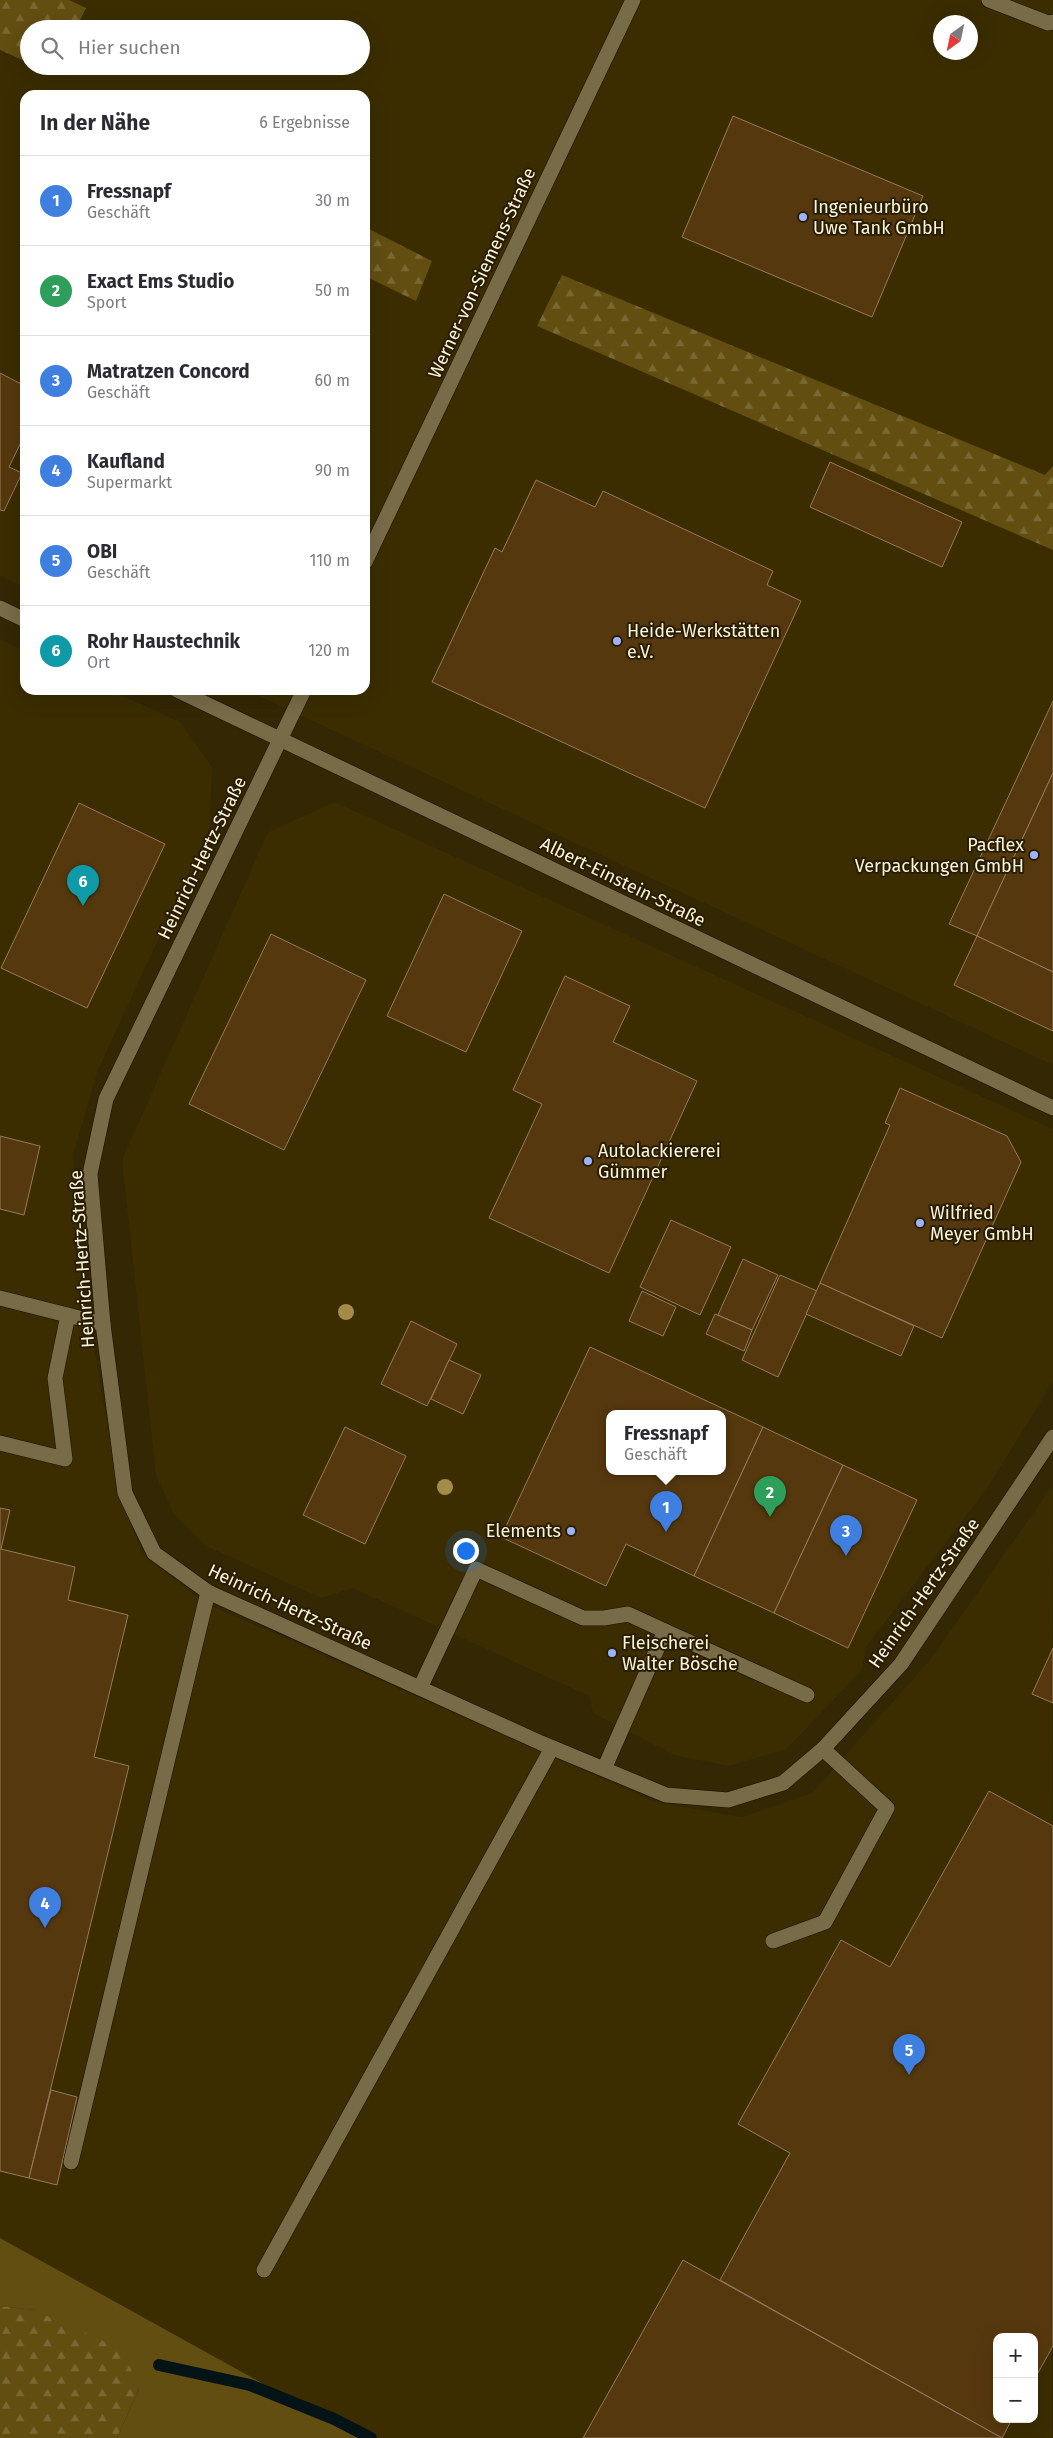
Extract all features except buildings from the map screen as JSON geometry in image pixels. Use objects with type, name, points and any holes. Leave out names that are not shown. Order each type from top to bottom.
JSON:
[{"type":"street","name":"Werner-von-Siemens-Straße","points":[[370,552],[633,0]]},
{"type":"street","points":[[989,0],[1048,23],[1053,22]]},
{"type":"street","points":[[0,608],[20,618]]},
{"type":"street","name":"Albert-Einstein-Straße","points":[[188,695],[1053,1108]]},
{"type":"street","points":[[281,738],[302,695]]},
{"type":"street","name":"Heinrich-Hertz-Straße","points":[[281,738],[106,1099],[90,1174],[103,1324],[126,1493],[154,1553],[208,1592],[552,1748],[666,1795],[728,1800],[783,1783],[823,1749],[901,1664],[1053,1437]]},
{"type":"street","points":[[0,1298],[103,1324]]},
{"type":"street","points":[[0,1443],[65,1459],[55,1378],[68,1315]]},
{"type":"street","points":[[420,1688],[476,1569],[583,1618],[604,1618],[628,1614],[807,1695]]},
{"type":"street","points":[[71,2162],[208,1592]]},
{"type":"street","points":[[604,1769],[665,1631]]},
{"type":"street","points":[[264,2270],[552,1748]]},
{"type":"street","points":[[773,1941],[825,1922],[887,1808],[823,1749]]},
{"type":"shaded area","points":[[0,0],[1053,0],[1053,1065],[257,695],[370,695],[370,90],[20,90],[20,585],[0,576]]},
{"type":"shaded area","points":[[0,639],[20,649],[20,695],[121,695],[180,722],[212,767],[210,827],[98,1070],[73,1155],[78,1250],[118,1490],[142,1553],[203,1602],[655,1802],[742,1817],[812,1793],[930,1660],[1053,1485],[1052,2438],[361,2438],[0,2238]]},
{"type":"shaded area","points":[[335,802],[1053,1129],[1053,1382],[986,1490],[866,1647],[862,1670],[787,1749],[728,1766],[674,1755],[593,1713],[589,1696],[353,1588],[321,1598],[206,1546],[174,1514],[156,1476],[122,1160],[268,832]]},
{"type":"green space","points":[[0,0],[69,0],[86,8],[80,20],[20,20],[20,59],[0,50]]},
{"type":"green space","points":[[370,230],[432,261],[416,301],[370,278]]},
{"type":"green space","points":[[562,275],[1045,475],[1053,466],[1053,550],[537,326]]},
{"type":"green space","points":[[0,2238],[361,2438],[117,2438],[139,2389],[34,2310],[0,2306]]},
{"type":"green space","points":[[0,2306],[34,2310],[123,2350],[139,2389],[117,2438],[0,2438]]},
{"type":"waterway","points":[[159,2365],[250,2385],[334,2419],[371,2438]]},
{"type":"place","name":"Ingenieurbüro Uwe Tank GmbH","points":[[803,217]]},
{"type":"place","name":"Heide-Werkstätten e.V.","points":[[617,641]]},
{"type":"place","name":"Pacflex Verpackungen GmbH","points":[[1034,855]]},
{"type":"place","name":"Rohr Haustechnik","points":[[83,906]]},
{"type":"place","name":"Autolackiererei Gümmer","points":[[588,1161]]},
{"type":"place","name":"Wilfried Meyer GmbH","points":[[920,1223]]},
{"type":"place","name":"Exact Ems Studio","points":[[770,1517]]},
{"type":"place","name":"Elements","points":[[571,1531]]},
{"type":"place","name":"Fressnapf","points":[[666,1532]]},
{"type":"place","name":"Matratzen Concord","points":[[846,1556]]},
{"type":"place","name":"Fleischerei Walter Bösche","points":[[612,1653]]},
{"type":"place","name":"Kaufland","points":[[45,1928]]},
{"type":"place","name":"OBI","points":[[909,2075]]}]
